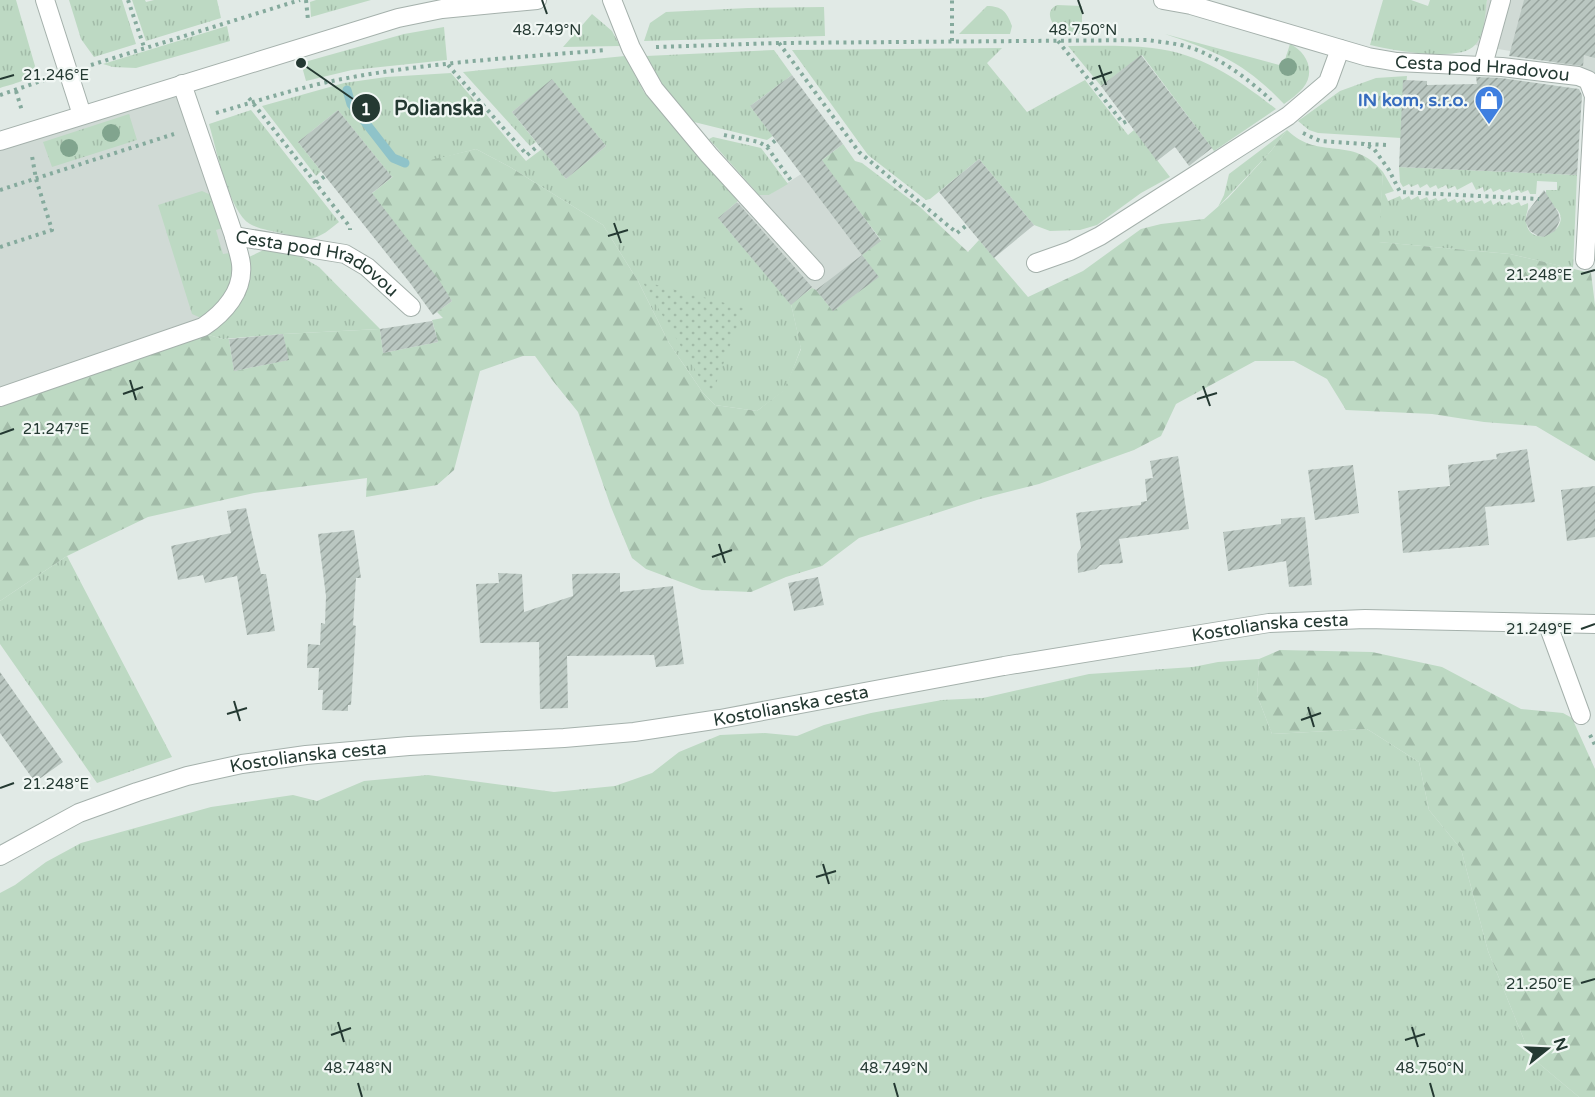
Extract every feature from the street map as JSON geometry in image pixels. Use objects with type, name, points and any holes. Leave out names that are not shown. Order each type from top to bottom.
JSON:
[{"type":"street","points":[[45,0],[82,115]]},
{"type":"street","points":[[0,141],[398,18],[442,9],[537,0]]},
{"type":"street","points":[[612,0],[631,48],[654,89],[815,271]]},
{"type":"street","name":"Cesta pod Hradovou","points":[[1163,0],[1191,5],[1340,49],[1397,62],[1483,65],[1578,76],[1587,80],[1594,96],[1586,261]]},
{"type":"street","points":[[1483,65],[1501,0]]},
{"type":"street","points":[[1036,263],[1070,251],[1100,236],[1288,116],[1328,82],[1340,49]]},
{"type":"street","name":"Cesta pod Hradovou","points":[[182,84],[197,122],[234,236],[345,254],[367,267],[411,307]]},
{"type":"street","points":[[0,396],[203,327],[215,319],[231,302],[240,279],[241,264],[234,236]]},
{"type":"street","name":"Kostolianska cesta","points":[[0,856],[79,813],[187,776],[242,764],[306,755],[409,746],[634,732],[720,719],[1004,666],[1269,623],[1365,619],[1548,625],[1595,624]]},
{"type":"street","points":[[1548,625],[1581,715]]},
{"type":"path","points":[[128,0],[144,47]]},
{"type":"path","points":[[0,95],[144,47],[300,0]]},
{"type":"path","points":[[951,42],[952,0]]},
{"type":"path","points":[[0,190],[180,131],[214,114],[251,101],[354,76],[631,48],[779,43],[1148,40],[1186,46],[1217,60],[1255,85],[1308,137],[1320,141],[1386,145]]},
{"type":"path","points":[[1058,41],[1123,123],[1127,121]]},
{"type":"path","points":[[779,43],[859,152],[957,233],[967,225]]},
{"type":"path","points":[[448,65],[527,154],[539,146]]},
{"type":"path","points":[[306,81],[308,87]]},
{"type":"path","points":[[251,101],[350,227],[345,254]]},
{"type":"path","points":[[693,135],[705,131],[759,142],[767,147],[792,182]]},
{"type":"path","points":[[767,147],[776,140]]},
{"type":"path","points":[[1364,144],[1374,149],[1389,170],[1400,192],[1539,199]]},
{"type":"path","points":[[316,183],[325,176]]},
{"type":"path","points":[[0,248],[52,230],[36,179]]},
{"type":"shaded area","points":[[1487,0],[1595,0],[1595,73],[1510,51],[1475,45],[1481,33]]},
{"type":"shaded area","points":[[182,84],[254,299],[0,390],[0,141]]},
{"type":"shaded area","points":[[821,161],[881,241],[879,277],[833,311],[816,290],[791,304],[718,218],[755,191],[759,195],[769,195]]},
{"type":"green space","points":[[0,0],[16,0],[35,66],[25,79],[0,88]]},
{"type":"green space","points":[[69,0],[122,0],[136,44],[94,57],[81,39]]},
{"type":"green space","points":[[132,0],[145,0],[146,2],[217,0],[221,18],[146,41]]},
{"type":"green space","points":[[316,0],[371,0],[311,17],[310,2]]},
{"type":"green space","points":[[1383,0],[1411,0],[1428,6],[1430,0],[1487,0],[1481,36],[1475,45],[1455,53],[1425,54],[1370,45]]},
{"type":"green space","points":[[1057,5],[1082,6],[1082,34],[1059,33],[1050,15]]},
{"type":"green space","points":[[987,6],[997,7],[1006,14],[1012,26],[1010,34],[959,34]]},
{"type":"green space","points":[[824,7],[825,36],[644,41],[650,23],[666,12]]},
{"type":"green space","points":[[592,14],[612,31],[620,46],[563,47]]},
{"type":"green space","points":[[227,26],[230,41],[136,68],[103,64]]},
{"type":"green space","points":[[444,27],[447,60],[352,70],[306,81],[301,63],[404,34]]},
{"type":"green space","points":[[1165,34],[1283,66],[1290,44],[1305,57],[1309,76],[1303,88],[1284,104],[1256,78],[1230,60]]},
{"type":"green space","points":[[1068,46],[1142,47],[1187,56],[1233,78],[1276,109],[1214,151],[1142,55],[1101,86]]},
{"type":"green space","points":[[1002,48],[987,63],[1027,112],[1085,80],[1128,135],[1134,130],[1170,177],[1141,193],[1097,225],[1080,230],[1050,231],[1034,225],[979,159],[926,200],[868,155],[792,50]]},
{"type":"green space","points":[[774,50],[792,75],[750,106],[773,136],[767,140],[694,122],[661,83],[646,56]]},
{"type":"green space","points":[[625,56],[644,92],[738,201],[718,218],[791,304],[801,348],[785,390],[757,411],[715,405],[703,393],[669,343],[638,281],[603,225],[510,167],[476,149],[445,157],[392,177],[338,110],[298,142],[321,171],[316,176],[262,106],[344,83],[386,77],[451,73],[526,161],[542,149],[566,179],[606,146],[552,80],[512,112],[536,142],[530,146],[463,72]]},
{"type":"green space","points":[[1407,76],[1401,138],[1318,133],[1309,130],[1298,121],[1340,91],[1376,78]]},
{"type":"green space","points":[[251,110],[339,222],[324,233],[307,238],[261,229],[242,217],[236,207],[224,178],[209,124]]},
{"type":"green space","points":[[129,114],[137,140],[52,167],[43,142]]},
{"type":"green space","points":[[1287,130],[1271,151],[1218,207],[1224,195],[1229,174]]},
{"type":"green space","points":[[1287,130],[1312,145],[1360,154],[1383,172],[1379,242],[1510,254],[1591,273],[1595,305],[1595,461],[1536,426],[1484,422],[1432,414],[1346,410],[1327,379],[1294,361],[1255,361],[1176,404],[1161,436],[1134,450],[1039,484],[980,499],[859,538],[822,566],[786,577],[751,592],[702,590],[646,569],[632,558],[611,507],[578,412],[535,356],[523,356],[480,371],[454,470],[437,485],[366,497],[367,478],[254,493],[148,517],[67,556],[0,601],[0,407],[205,334],[229,339],[234,371],[288,360],[283,334],[380,329],[383,353],[438,342],[432,320],[443,318],[437,312],[452,301],[370,195],[406,166],[476,149],[510,167],[603,225],[638,281],[669,343],[703,393],[715,405],[757,411],[784,390],[801,349],[791,304],[812,288],[833,311],[878,277],[862,255],[881,240],[821,161],[843,144],[855,161],[862,163],[920,207],[968,252],[979,240],[1028,297],[1083,271],[1141,229],[1161,224],[1204,219],[1228,198]]},
{"type":"green space","points":[[713,137],[761,148],[788,184],[769,195],[759,195],[709,139]]},
{"type":"green space","points":[[1399,167],[1577,175],[1573,269],[1510,254],[1378,242],[1383,172],[1394,191],[1385,194],[1388,201],[1400,196],[1402,200],[1409,196],[1411,200],[1418,196],[1420,200],[1427,197],[1429,201],[1446,198],[1448,202],[1455,199],[1457,203],[1464,199],[1466,203],[1482,200],[1484,204],[1491,200],[1493,205],[1500,201],[1502,205],[1519,202],[1521,206],[1528,203],[1526,221],[1530,231],[1537,236],[1545,236],[1553,232],[1561,218],[1557,209],[1546,202],[1546,190],[1557,190],[1557,182],[1537,181],[1536,194],[1530,194],[1528,190],[1511,193],[1510,189],[1493,192],[1491,188],[1484,192],[1483,187],[1476,190],[1472,182],[1457,190],[1455,186],[1448,189],[1446,185],[1438,189],[1436,185],[1430,188],[1427,184],[1420,188],[1418,184],[1403,187],[1400,182]]},
{"type":"green space","points":[[202,191],[211,195],[223,228],[216,230],[223,254],[230,253],[232,275],[228,291],[223,298],[201,318],[192,314],[158,205]]},
{"type":"green space","points":[[270,247],[300,256],[319,267],[380,329],[223,339],[205,334],[249,257]]},
{"type":"green space","points":[[642,281],[744,308],[711,397]]},
{"type":"green space","points":[[67,556],[172,757],[97,783],[0,644],[0,601]]},
{"type":"green space","points":[[1280,650],[1372,652],[1442,667],[1521,709],[1563,713],[1572,718],[1595,769],[1595,1097],[1579,1097],[1531,1057],[1488,951],[1461,849],[1429,810],[1419,762],[1367,729],[1272,734],[1257,695],[1259,659]]},
{"type":"green space","points":[[1259,659],[1257,695],[1272,734],[1367,729],[1419,762],[1429,810],[1461,849],[1488,951],[1531,1057],[1579,1097],[0,1097],[0,893],[46,862],[81,843],[211,807],[293,795],[317,801],[364,781],[428,775],[554,792],[615,786],[652,773],[679,752],[720,735],[765,733],[797,736],[824,725],[871,713],[942,700],[983,698],[1089,674],[1193,667],[1218,662]]},
{"type":"building","points":[[1524,0],[1595,0],[1595,58],[1584,55],[1583,66],[1509,56]]},
{"type":"building","points":[[1141,55],[1212,148],[1189,166],[1175,147],[1157,161],[1101,86]]},
{"type":"building","points":[[792,75],[843,144],[822,160],[881,241],[862,255],[750,106]]},
{"type":"building","points":[[1476,77],[1501,78],[1579,89],[1582,95],[1577,175],[1399,167],[1403,80],[1427,81],[1427,85],[1477,84]]},
{"type":"building","points":[[552,79],[606,146],[566,179],[512,112]]},
{"type":"building","points":[[338,110],[392,177],[372,193],[439,280],[452,301],[433,315],[298,142]]},
{"type":"building","points":[[979,159],[1034,225],[994,258],[939,192]]},
{"type":"building","points":[[1544,190],[1558,212],[1560,220],[1555,231],[1544,237],[1530,231],[1525,221],[1528,211]]},
{"type":"building","points":[[737,202],[812,287],[791,305],[718,218]]},
{"type":"building","points":[[862,255],[879,277],[833,311],[816,290]]},
{"type":"building","points":[[432,321],[438,342],[383,353],[380,329]]},
{"type":"building","points":[[283,334],[289,360],[234,371],[229,339]]},
{"type":"building","points":[[1527,449],[1535,502],[1485,507],[1489,545],[1403,553],[1398,491],[1450,486],[1448,465],[1497,459],[1496,454]]},
{"type":"building","points":[[1178,456],[1189,529],[1119,539],[1123,563],[1100,565],[1096,569],[1078,573],[1077,554],[1081,548],[1076,513],[1141,505],[1141,502],[1147,501],[1145,479],[1153,478],[1150,461]]},
{"type":"building","points":[[1353,465],[1359,513],[1315,520],[1308,470]]},
{"type":"building","points":[[1595,486],[1595,537],[1567,541],[1561,490]]},
{"type":"building","points":[[246,508],[261,574],[266,574],[275,631],[247,635],[237,576],[205,583],[203,575],[178,580],[171,546],[231,533],[227,511]]},
{"type":"building","points":[[1305,517],[1312,585],[1289,587],[1286,561],[1228,571],[1223,532],[1281,524],[1281,519]]},
{"type":"building","points":[[354,530],[361,578],[356,578],[353,625],[356,626],[351,705],[348,705],[348,711],[322,710],[323,690],[318,690],[319,668],[307,668],[308,644],[320,645],[321,623],[325,624],[326,596],[318,534]]},
{"type":"building","points":[[498,573],[522,574],[524,612],[573,596],[572,574],[620,573],[620,592],[673,586],[684,664],[656,667],[654,655],[567,656],[568,708],[540,709],[539,642],[480,643],[476,584],[499,583]]},
{"type":"building","points":[[818,577],[824,605],[794,611],[788,583]]},
{"type":"building","points":[[0,672],[63,762],[35,782],[0,733]]},
{"type":"waterway","points":[[347,90],[351,104],[393,158],[405,163]]},
{"type":"place","name":"Polianska","points":[[301,63]]},
{"type":"place","name":"IN kom, s.r.o.","points":[[1489,126]]}]
